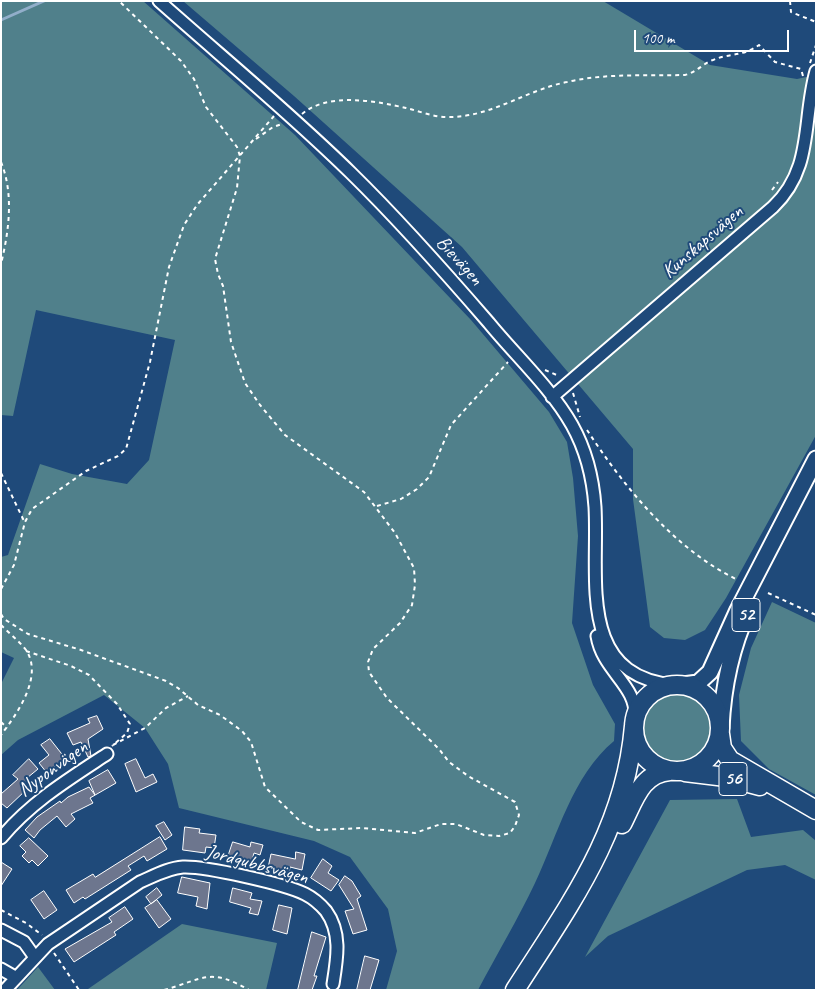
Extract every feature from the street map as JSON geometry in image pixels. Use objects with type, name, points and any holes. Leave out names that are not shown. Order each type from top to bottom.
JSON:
[{"type":"highway","name":"52","points":[[515,990],[587,876],[609,831],[628,773],[634,722],[640,705],[661,688],[679,685]]},
{"type":"highway","points":[[679,685],[697,689],[709,698],[717,711],[721,731]]},
{"type":"highway","points":[[634,722],[636,741],[644,756],[655,766],[674,771]]},
{"type":"highway","name":"52","points":[[587,876],[599,864],[642,784],[654,774],[693,769],[706,761],[715,749],[721,731]]},
{"type":"highway","name":"56","points":[[721,731],[722,748],[730,760],[816,810]]},
{"type":"highway","name":"56","points":[[674,771],[726,777],[787,794]]},
{"type":"main road","name":"52","points":[[679,685],[698,683],[710,672],[738,610],[816,459]]},
{"type":"main road","name":"52","points":[[721,731],[727,675],[743,623],[816,479]]},
{"type":"street","name":"Bievägen","points":[[159,1],[281,109],[394,217],[552,397],[577,434],[591,478],[595,508],[597,632],[601,652],[610,669],[631,694],[635,706],[634,722]]},
{"type":"street","name":"Kunskapsvägen","points":[[552,397],[563,380],[765,214],[786,193],[796,177],[802,159],[815,74]]},
{"type":"street","name":"Bievägen","points":[[598,620],[607,646],[624,666],[648,680],[679,685]]},
{"type":"street","name":"Nyponvägen","points":[[1,838],[41,799],[110,750]]},
{"type":"street","name":"Jordgubbsvägen","points":[[4,990],[34,956],[48,944],[140,882],[168,870],[197,867],[289,889],[315,900],[326,911],[334,924],[338,941],[334,984]]},
{"type":"street","points":[[1,930],[24,942],[34,956]]},
{"type":"street","points":[[1,969],[15,977]]},
{"type":"path","points":[[1,614],[4,619],[28,634],[81,650],[158,678],[178,688],[198,705],[234,723],[251,742],[265,786],[301,822],[318,830],[362,828],[416,833],[441,824],[456,824],[484,835],[498,836],[510,833],[519,815],[515,802],[468,776],[448,762],[439,749],[387,698],[369,672],[368,662],[373,649],[400,623],[412,606],[415,585],[414,568],[408,552],[364,492],[285,435],[260,405],[245,383],[237,363],[216,259],[237,188],[240,156],[237,148],[206,107],[194,79],[181,61],[119,1]]},
{"type":"path","points":[[790,1],[791,12],[816,22]]},
{"type":"path","points":[[256,140],[276,125],[281,124],[291,127],[310,109],[338,101],[379,103],[441,117],[463,116],[491,110],[567,82],[614,76],[685,75],[695,73],[713,59],[747,53],[758,45],[775,62],[802,69],[804,76],[816,45]]},
{"type":"path","points":[[1,589],[14,565],[25,522],[32,509],[46,497],[86,471],[118,456],[126,449],[150,362],[170,267],[179,235],[197,205],[256,140],[281,109]]},
{"type":"path","points":[[1,162],[8,178],[10,203],[1,264]]},
{"type":"path","points":[[772,191],[780,180]]},
{"type":"path","points":[[375,506],[401,499],[417,489],[429,476],[451,425],[515,354]]},
{"type":"path","points":[[1,355],[1,398]]},
{"type":"path","points":[[563,380],[575,397],[584,424],[595,442],[617,472],[652,512],[692,551],[743,582]]},
{"type":"path","points":[[1,473],[25,522]]},
{"type":"path","points":[[768,594],[816,615]]},
{"type":"path","points":[[1,625],[26,651],[83,671],[95,680],[117,704],[130,724],[127,732],[110,750]]},
{"type":"path","points":[[1,736],[18,714],[29,688],[30,669],[26,651]]},
{"type":"path","points":[[110,750],[145,728],[166,708],[188,696]]},
{"type":"path","points":[[1,722],[7,728]]},
{"type":"path","points":[[164,990],[214,976],[230,980],[249,990]]},
{"type":"green space","points":[[1,1],[143,1],[295,135],[471,320],[549,412],[567,442],[573,478],[578,536],[572,623],[593,685],[615,724],[614,741],[599,755],[587,771],[567,807],[543,865],[515,923],[478,990],[386,990],[397,951],[388,909],[350,857],[314,841],[179,808],[168,764],[145,728],[104,695],[18,740],[1,755],[1,684],[14,658],[1,652],[1,557],[8,555],[40,464],[72,474],[127,484],[149,460],[175,340],[36,310],[13,416],[1,415]]},
{"type":"green space","points":[[183,1],[603,1],[710,65],[797,79],[816,75],[816,435],[726,598],[705,630],[685,640],[664,638],[650,627],[633,499],[633,449],[462,247],[294,96]]},
{"type":"green space","points":[[772,602],[816,623],[816,795],[769,769],[741,741],[739,695],[751,648]]},
{"type":"green space","points":[[670,694],[684,694],[696,699],[706,709],[711,721],[711,735],[706,747],[696,757],[684,762],[670,762],[658,757],[648,747],[643,735],[643,721],[648,709],[658,699]]},
{"type":"green space","points":[[737,799],[751,837],[803,830],[816,841],[816,880],[785,865],[747,870],[608,936],[585,957],[670,800]]},
{"type":"green space","points":[[182,924],[277,943],[266,990],[88,989]]},
{"type":"green space","points":[[38,967],[55,990],[17,990]]},
{"type":"building","points":[[97,716],[103,729],[88,739],[91,756],[88,757],[81,742],[73,745],[67,733],[90,723],[88,719]]},
{"type":"building","points":[[50,739],[65,758],[47,773],[39,763],[49,755],[41,745]]},
{"type":"building","points":[[29,759],[38,769],[27,778],[30,781],[23,787],[26,790],[7,808],[1,803],[1,794],[18,779],[13,775]]},
{"type":"building","points":[[136,759],[145,778],[153,774],[157,782],[136,792],[125,764]]},
{"type":"building","points":[[108,770],[116,783],[90,798],[93,803],[71,814],[75,819],[66,827],[57,816],[40,830],[34,838],[25,830],[37,817],[68,797],[89,787],[95,795],[89,781]]},
{"type":"building","points":[[164,822],[172,835],[165,840],[156,826]]},
{"type":"building","points":[[185,827],[200,829],[199,833],[216,835],[214,848],[206,847],[205,853],[183,850]]},
{"type":"building","points":[[160,837],[167,849],[147,861],[144,856],[128,866],[131,870],[85,899],[83,897],[74,903],[66,890],[93,874],[95,877]]},
{"type":"building","points":[[29,838],[48,856],[38,866],[32,860],[29,863],[22,856],[26,852],[20,846]]},
{"type":"building","points":[[233,842],[250,847],[251,842],[263,845],[260,855],[254,853],[251,864],[228,857]]},
{"type":"building","points":[[296,852],[305,854],[302,870],[290,867],[289,873],[268,868],[271,854],[295,859]]},
{"type":"building","points":[[323,859],[332,866],[328,873],[339,880],[331,891],[311,878]]},
{"type":"building","points":[[1,862],[12,869],[1,886]]},
{"type":"building","points":[[345,876],[352,881],[361,896],[357,899],[367,930],[353,934],[345,911],[354,909],[339,885]]},
{"type":"building","points":[[182,877],[210,883],[207,909],[196,906],[198,897],[178,893]]},
{"type":"building","points":[[157,888],[162,895],[151,904],[146,897]]},
{"type":"building","points":[[233,888],[252,893],[250,899],[262,901],[258,915],[249,913],[251,908],[230,902]]},
{"type":"building","points":[[44,891],[57,910],[44,919],[31,900]]},
{"type":"building","points":[[157,900],[171,919],[159,928],[145,908]]},
{"type":"building","points":[[279,905],[292,908],[287,934],[273,930]]},
{"type":"building","points":[[125,907],[133,919],[114,932],[116,935],[74,962],[65,949],[112,922],[109,918]]},
{"type":"building","points":[[312,932],[326,937],[314,976],[317,976],[312,990],[298,990]]},
{"type":"building","points":[[365,956],[379,960],[370,990],[357,990]]},
{"type":"waterway","points":[[1,20],[44,1]]}]
